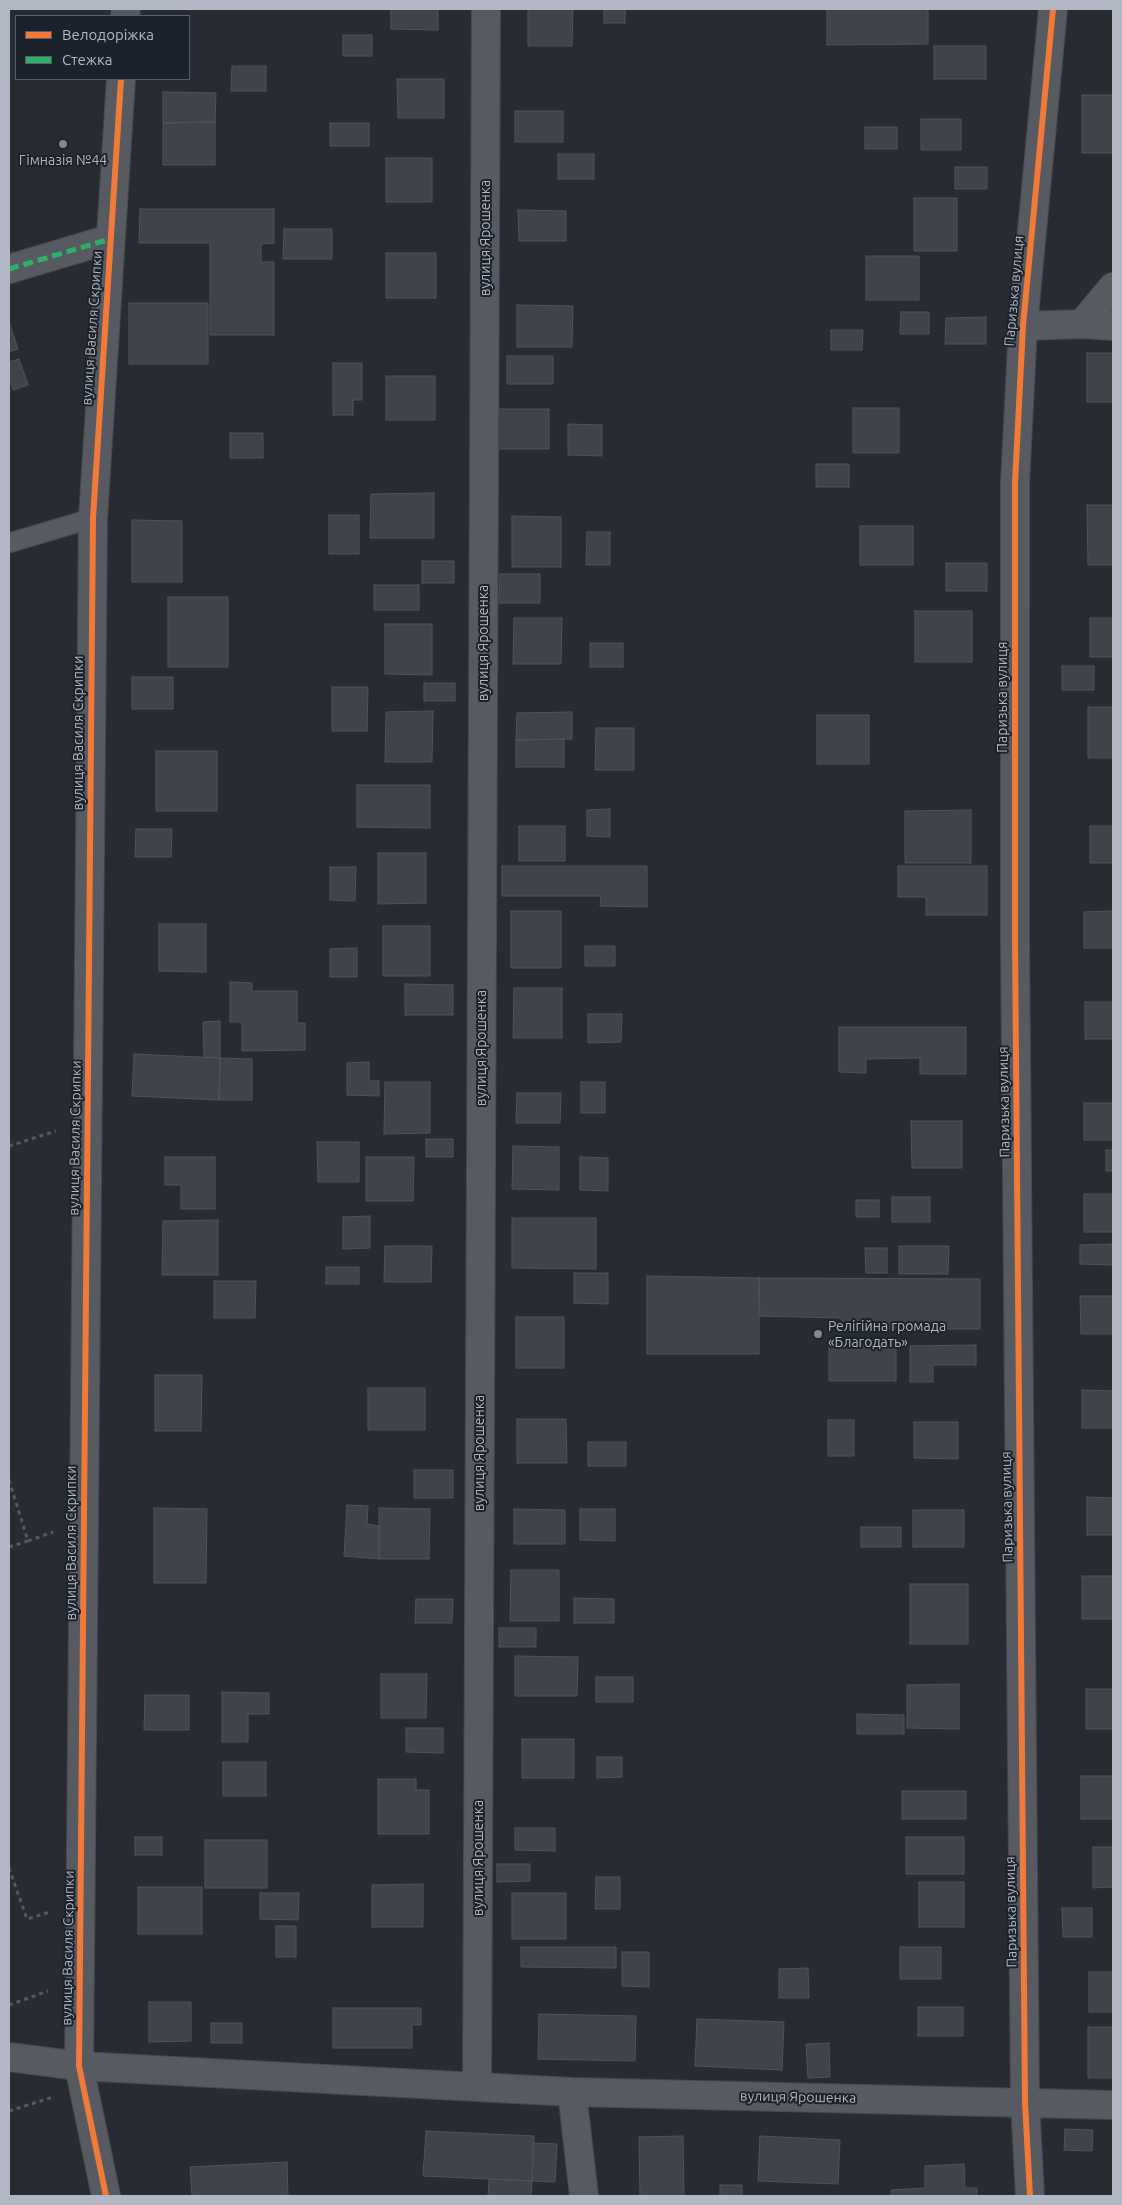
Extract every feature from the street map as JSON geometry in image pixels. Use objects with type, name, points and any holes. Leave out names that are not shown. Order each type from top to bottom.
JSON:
[{"type":"street","name":"вулиця Ярошенка","points":[[476,2086],[486,9]]},
{"type":"street","name":"Паризька вулиця","points":[[1030,2196],[1025,2102],[1015,940],[1015,483],[1023,326],[1053,9]]},
{"type":"street","name":"вулиця Василя Скрипки","points":[[106,2196],[81,2077],[80,1980],[93,518],[121,80]]},
{"type":"street","points":[[9,268],[110,239]]},
{"type":"street","points":[[1082,324],[1113,287]]},
{"type":"street","points":[[1023,326],[1082,324],[1113,326]]},
{"type":"street","name":"вулиця Ярошенка","points":[[9,2057],[81,2077],[476,2086],[572,2092],[1113,2105]]},
{"type":"street","points":[[572,2092],[584,2196]]},
{"type":"lane","points":[[9,543],[93,518]]},
{"type":"path","points":[[9,1146],[88,1120]]},
{"type":"path","points":[[9,1480],[28,1541]]},
{"type":"path","points":[[9,1547],[84,1522]]},
{"type":"path","points":[[9,1868],[27,1919],[81,1902]]},
{"type":"path","points":[[9,2005],[80,1980]]},
{"type":"path","points":[[9,2111],[81,2077]]},
{"type":"building","points":[[391,9],[438,9],[438,30],[391,29]]},
{"type":"building","points":[[528,9],[573,9],[572,46],[528,46]]},
{"type":"building","points":[[604,9],[625,9],[625,23],[604,23]]},
{"type":"building","points":[[827,9],[928,9],[928,44],[827,45]]},
{"type":"building","points":[[343,35],[372,35],[372,56],[343,56]]},
{"type":"building","points":[[934,46],[986,46],[986,79],[934,79]]},
{"type":"building","points":[[232,66],[266,66],[266,91],[231,91]]},
{"type":"building","points":[[397,79],[444,79],[444,118],[398,118]]},
{"type":"building","points":[[163,92],[216,93],[215,122],[163,123]]},
{"type":"building","points":[[1082,95],[1113,95],[1113,153],[1082,153]]},
{"type":"building","points":[[515,111],[563,111],[563,142],[515,142]]},
{"type":"building","points":[[921,119],[961,119],[961,150],[921,150]]},
{"type":"building","points":[[215,122],[215,165],[163,165],[163,123]]},
{"type":"building","points":[[330,123],[369,123],[369,146],[330,146]]},
{"type":"building","points":[[865,127],[897,127],[897,149],[865,149]]},
{"type":"building","points":[[558,154],[594,154],[594,179],[558,179]]},
{"type":"building","points":[[386,158],[432,158],[432,202],[386,202]]},
{"type":"building","points":[[955,167],[987,167],[987,189],[955,189]]},
{"type":"building","points":[[914,198],[957,198],[957,251],[914,251]]},
{"type":"building","points":[[140,209],[274,209],[274,243],[261,244],[261,262],[274,262],[274,335],[210,335],[210,243],[139,243]]},
{"type":"building","points":[[518,210],[566,211],[566,241],[519,241]]},
{"type":"building","points":[[284,229],[332,229],[332,259],[283,259]]},
{"type":"building","points":[[386,253],[436,253],[436,298],[386,298]]},
{"type":"building","points":[[866,256],[919,256],[919,300],[866,300]]},
{"type":"building","points":[[129,303],[208,303],[208,364],[129,364]]},
{"type":"building","points":[[517,305],[573,306],[572,347],[517,347]]},
{"type":"building","points":[[901,312],[929,312],[929,334],[900,334]]},
{"type":"building","points":[[986,317],[986,344],[945,344],[946,318]]},
{"type":"building","points":[[9,322],[18,349],[9,352]]},
{"type":"building","points":[[831,330],[863,330],[862,350],[831,350]]},
{"type":"building","points":[[1087,353],[1113,353],[1113,402],[1087,402]]},
{"type":"building","points":[[507,356],[553,356],[553,384],[507,384]]},
{"type":"building","points":[[19,359],[28,385],[13,390],[9,377],[9,362]]},
{"type":"building","points":[[333,363],[362,363],[362,400],[353,400],[353,415],[333,415]]},
{"type":"building","points":[[386,376],[435,376],[435,420],[386,420]]},
{"type":"building","points":[[853,408],[899,408],[899,453],[853,453]]},
{"type":"building","points":[[496,409],[549,409],[549,449],[496,449]]},
{"type":"building","points":[[568,424],[602,425],[602,456],[568,455]]},
{"type":"building","points":[[230,433],[263,433],[263,458],[230,458]]},
{"type":"building","points":[[816,464],[849,464],[849,487],[816,487]]},
{"type":"building","points":[[434,493],[434,538],[370,538],[371,494]]},
{"type":"building","points":[[1087,505],[1113,505],[1113,565],[1088,565]]},
{"type":"building","points":[[329,515],[359,515],[359,554],[329,554]]},
{"type":"building","points":[[512,516],[561,517],[561,567],[512,567]]},
{"type":"building","points":[[132,520],[182,521],[182,582],[132,582]]},
{"type":"building","points":[[860,526],[913,526],[913,565],[860,565]]},
{"type":"building","points":[[587,532],[610,532],[610,565],[586,565]]},
{"type":"building","points":[[422,561],[454,561],[454,583],[422,583]]},
{"type":"building","points":[[946,563],[987,563],[987,591],[946,591]]},
{"type":"building","points":[[500,574],[540,574],[540,603],[499,603]]},
{"type":"building","points":[[374,585],[419,585],[419,610],[374,610]]},
{"type":"building","points":[[168,597],[228,597],[228,667],[168,667]]},
{"type":"building","points":[[915,611],[972,611],[972,662],[915,662]]},
{"type":"building","points":[[514,618],[562,618],[561,664],[513,664]]},
{"type":"building","points":[[1090,618],[1113,618],[1113,657],[1090,657]]},
{"type":"building","points":[[385,624],[432,624],[432,675],[385,674]]},
{"type":"building","points":[[590,643],[623,643],[623,667],[590,667]]},
{"type":"building","points":[[1062,666],[1094,666],[1094,690],[1062,690]]},
{"type":"building","points":[[132,677],[173,677],[173,709],[132,709]]},
{"type":"building","points":[[424,683],[455,683],[455,701],[424,701]]},
{"type":"building","points":[[332,687],[368,687],[367,731],[332,731]]},
{"type":"building","points":[[1088,707],[1113,707],[1113,758],[1088,758]]},
{"type":"building","points":[[433,711],[432,762],[385,762],[386,712]]},
{"type":"building","points":[[572,712],[572,739],[516,740],[517,713]]},
{"type":"building","points":[[817,715],[869,715],[869,764],[817,764]]},
{"type":"building","points":[[596,728],[634,728],[634,770],[595,770]]},
{"type":"building","points":[[564,739],[564,767],[516,767],[516,740]]},
{"type":"building","points":[[156,751],[217,751],[217,811],[156,811]]},
{"type":"building","points":[[357,785],[430,785],[430,828],[357,827]]},
{"type":"building","points":[[610,809],[610,837],[587,836],[587,810]]},
{"type":"building","points":[[971,810],[971,863],[905,863],[905,811]]},
{"type":"building","points":[[519,826],[565,826],[565,861],[519,861]]},
{"type":"building","points":[[1090,826],[1113,826],[1113,863],[1090,863]]},
{"type":"building","points":[[136,829],[172,829],[171,857],[135,857]]},
{"type":"building","points":[[378,853],[426,853],[426,903],[378,904]]},
{"type":"building","points":[[502,866],[647,866],[647,907],[600,906],[601,896],[502,896]]},
{"type":"building","points":[[898,866],[987,866],[987,915],[926,915],[926,897],[898,897]]},
{"type":"building","points":[[330,867],[356,867],[355,901],[330,900]]},
{"type":"building","points":[[511,911],[561,911],[561,968],[511,968]]},
{"type":"building","points":[[1113,911],[1113,948],[1084,948],[1084,912]]},
{"type":"building","points":[[159,924],[206,924],[206,972],[159,971]]},
{"type":"building","points":[[383,926],[430,926],[430,976],[383,976]]},
{"type":"building","points":[[585,946],[615,946],[615,966],[585,966]]},
{"type":"building","points":[[357,948],[357,977],[330,977],[330,949]]},
{"type":"building","points":[[230,982],[252,983],[252,991],[297,991],[297,1023],[305,1023],[305,1050],[242,1051],[242,1022],[230,1022]]},
{"type":"building","points":[[405,984],[453,985],[453,1015],[405,1015]]},
{"type":"building","points":[[514,988],[562,988],[562,1038],[513,1038]]},
{"type":"building","points":[[1085,1002],[1113,1002],[1113,1039],[1085,1039]]},
{"type":"building","points":[[588,1014],[622,1014],[621,1042],[588,1043]]},
{"type":"building","points":[[220,1021],[220,1058],[204,1057],[203,1022]]},
{"type":"building","points":[[839,1027],[966,1027],[966,1074],[920,1074],[920,1058],[866,1059],[866,1073],[839,1072]]},
{"type":"building","points":[[134,1054],[220,1058],[219,1100],[132,1096]]},
{"type":"building","points":[[220,1058],[252,1059],[252,1100],[219,1100]]},
{"type":"building","points":[[369,1062],[369,1081],[379,1081],[379,1096],[347,1095],[347,1063]]},
{"type":"building","points":[[385,1082],[430,1082],[430,1133],[384,1134]]},
{"type":"building","points":[[581,1082],[605,1082],[605,1113],[581,1113]]},
{"type":"building","points":[[517,1093],[561,1093],[560,1123],[516,1123]]},
{"type":"building","points":[[1084,1103],[1113,1103],[1113,1140],[1084,1140]]},
{"type":"building","points":[[911,1121],[962,1121],[962,1168],[912,1168]]},
{"type":"building","points":[[426,1139],[453,1139],[453,1157],[426,1157]]},
{"type":"building","points":[[317,1142],[359,1142],[359,1182],[318,1182]]},
{"type":"building","points":[[513,1146],[559,1147],[559,1190],[512,1189]]},
{"type":"building","points":[[1106,1150],[1113,1150],[1113,1171],[1106,1171]]},
{"type":"building","points":[[165,1157],[215,1157],[215,1209],[181,1209],[181,1185],[165,1185]]},
{"type":"building","points":[[366,1157],[414,1157],[413,1201],[366,1201]]},
{"type":"building","points":[[580,1157],[608,1158],[608,1191],[580,1190]]},
{"type":"building","points":[[1084,1194],[1113,1194],[1113,1232],[1084,1232]]},
{"type":"building","points":[[892,1197],[930,1197],[930,1222],[892,1222]]},
{"type":"building","points":[[856,1200],[879,1200],[879,1217],[856,1217]]},
{"type":"building","points":[[370,1216],[370,1248],[343,1249],[343,1217]]},
{"type":"building","points":[[512,1218],[596,1218],[596,1269],[512,1268]]},
{"type":"building","points":[[218,1220],[218,1275],[162,1275],[163,1221]]},
{"type":"building","points":[[1112,1244],[1113,1265],[1080,1264],[1080,1245]]},
{"type":"building","points":[[385,1246],[432,1246],[431,1282],[384,1282]]},
{"type":"building","points":[[899,1246],[949,1246],[948,1274],[899,1274]]},
{"type":"building","points":[[865,1248],[887,1248],[887,1273],[866,1273]]},
{"type":"building","points":[[326,1267],[359,1267],[359,1284],[326,1284]]},
{"type":"building","points":[[574,1273],[608,1273],[608,1304],[574,1303]]},
{"type":"building","points":[[647,1276],[759,1278],[759,1354],[647,1354]]},
{"type":"building","points":[[759,1278],[980,1279],[980,1329],[842,1329],[842,1318],[760,1316]]},
{"type":"building","points":[[214,1281],[256,1281],[255,1318],[214,1318]]},
{"type":"building","points":[[1080,1296],[1113,1296],[1113,1334],[1081,1334]]},
{"type":"building","points":[[516,1317],[564,1317],[564,1368],[516,1368]]},
{"type":"building","points":[[829,1344],[896,1344],[896,1381],[829,1381]]},
{"type":"building","points":[[976,1345],[976,1365],[933,1365],[933,1382],[910,1382],[910,1346]]},
{"type":"building","points":[[155,1375],[202,1375],[201,1431],[155,1431]]},
{"type":"building","points":[[368,1388],[425,1388],[425,1430],[368,1430]]},
{"type":"building","points":[[1082,1390],[1113,1391],[1113,1428],[1082,1428]]},
{"type":"building","points":[[517,1419],[566,1419],[567,1463],[517,1463]]},
{"type":"building","points":[[828,1420],[854,1420],[854,1456],[828,1456]]},
{"type":"building","points":[[914,1422],[958,1422],[958,1459],[914,1458]]},
{"type":"building","points":[[588,1442],[626,1442],[626,1466],[588,1466]]},
{"type":"building","points":[[414,1470],[453,1470],[453,1498],[414,1498]]},
{"type":"building","points":[[1087,1497],[1113,1498],[1113,1535],[1087,1535]]},
{"type":"building","points":[[347,1505],[368,1506],[367,1524],[379,1526],[379,1559],[344,1556]]},
{"type":"building","points":[[154,1508],[207,1509],[206,1583],[154,1583]]},
{"type":"building","points":[[379,1508],[430,1509],[429,1559],[379,1559]]},
{"type":"building","points":[[514,1509],[565,1510],[565,1544],[514,1544]]},
{"type":"building","points":[[580,1509],[615,1509],[615,1541],[580,1540]]},
{"type":"building","points":[[913,1510],[964,1510],[964,1547],[913,1547]]},
{"type":"building","points":[[861,1527],[901,1527],[901,1547],[861,1547]]},
{"type":"building","points":[[511,1570],[559,1570],[559,1621],[510,1621]]},
{"type":"building","points":[[1082,1576],[1113,1576],[1113,1619],[1082,1619]]},
{"type":"building","points":[[910,1584],[968,1584],[968,1644],[910,1644]]},
{"type":"building","points":[[574,1598],[614,1599],[614,1623],[574,1623]]},
{"type":"building","points":[[416,1599],[453,1599],[452,1623],[415,1623]]},
{"type":"building","points":[[499,1628],[536,1628],[536,1647],[499,1647]]},
{"type":"building","points":[[515,1656],[578,1657],[577,1696],[515,1696]]},
{"type":"building","points":[[381,1674],[427,1674],[426,1718],[381,1718]]},
{"type":"building","points":[[596,1677],[633,1677],[633,1702],[596,1702]]},
{"type":"building","points":[[959,1684],[959,1729],[907,1728],[907,1685]]},
{"type":"building","points":[[1086,1689],[1113,1689],[1113,1729],[1086,1729]]},
{"type":"building","points":[[222,1692],[269,1693],[269,1714],[248,1714],[248,1742],[222,1742]]},
{"type":"building","points":[[145,1695],[189,1695],[189,1730],[144,1730]]},
{"type":"building","points":[[857,1714],[904,1715],[904,1734],[857,1734]]},
{"type":"building","points":[[406,1728],[443,1728],[443,1753],[406,1752]]},
{"type":"building","points":[[522,1739],[574,1739],[574,1778],[522,1778]]},
{"type":"building","points":[[597,1757],[622,1757],[622,1777],[597,1778]]},
{"type":"building","points":[[223,1762],[266,1762],[266,1796],[223,1796]]},
{"type":"building","points":[[1081,1776],[1113,1776],[1113,1819],[1081,1819]]},
{"type":"building","points":[[378,1779],[416,1779],[416,1790],[429,1790],[429,1834],[378,1834]]},
{"type":"building","points":[[902,1791],[966,1791],[966,1819],[902,1819]]},
{"type":"building","points":[[515,1828],[555,1828],[555,1851],[515,1850]]},
{"type":"building","points":[[135,1837],[162,1837],[162,1855],[135,1855]]},
{"type":"building","points":[[906,1837],[964,1837],[964,1874],[906,1874]]},
{"type":"building","points":[[205,1840],[267,1840],[267,1888],[205,1888]]},
{"type":"building","points":[[1093,1847],[1113,1847],[1113,1887],[1093,1888]]},
{"type":"building","points":[[497,1864],[530,1864],[530,1881],[497,1882]]},
{"type":"building","points":[[596,1877],[620,1877],[620,1909],[595,1909]]},
{"type":"building","points":[[919,1882],[964,1882],[964,1927],[919,1927]]},
{"type":"building","points":[[423,1884],[423,1927],[372,1927],[372,1885]]},
{"type":"building","points":[[138,1887],[202,1887],[202,1934],[138,1934]]},
{"type":"building","points":[[260,1893],[299,1893],[298,1920],[260,1919]]},
{"type":"building","points":[[512,1893],[566,1893],[566,1939],[512,1939]]},
{"type":"building","points":[[1062,1908],[1092,1908],[1092,1937],[1063,1937]]},
{"type":"building","points":[[276,1926],[296,1926],[296,1957],[276,1957]]},
{"type":"building","points":[[521,1947],[616,1947],[616,1968],[521,1967]]},
{"type":"building","points":[[900,1947],[941,1947],[941,1979],[900,1979]]},
{"type":"building","points":[[622,1952],[649,1952],[649,1987],[622,1986]]},
{"type":"building","points":[[808,1968],[809,1998],[779,1998],[779,1969]]},
{"type":"building","points":[[1089,1972],[1113,1972],[1113,2012],[1089,2012]]},
{"type":"building","points":[[149,2002],[191,2002],[191,2041],[149,2042]]},
{"type":"building","points":[[918,2007],[963,2007],[963,2036],[918,2036]]},
{"type":"building","points":[[333,2008],[421,2008],[421,2025],[412,2025],[412,2048],[333,2048]]},
{"type":"building","points":[[539,2014],[636,2016],[635,2061],[538,2059]]},
{"type":"building","points":[[697,2019],[784,2022],[782,2070],[695,2066]]},
{"type":"building","points":[[211,2023],[242,2023],[242,2043],[211,2043]]},
{"type":"building","points":[[1088,2027],[1113,2027],[1113,2078],[1088,2078]]},
{"type":"building","points":[[829,2043],[830,2077],[808,2078],[806,2044]]},
{"type":"building","points":[[1065,2129],[1093,2130],[1092,2151],[1064,2150]]},
{"type":"building","points":[[426,2131],[534,2136],[532,2181],[423,2176]]},
{"type":"building","points":[[683,2136],[684,2196],[640,2196],[639,2137]]},
{"type":"building","points":[[760,2136],[840,2140],[838,2184],[758,2181]]},
{"type":"building","points":[[533,2143],[557,2144],[555,2182],[532,2181]]},
{"type":"building","points":[[287,2162],[288,2196],[192,2196],[190,2167]]},
{"type":"building","points":[[964,2164],[965,2188],[977,2188],[977,2196],[891,2196],[891,2190],[925,2188],[925,2166]]},
{"type":"building","points":[[489,2179],[532,2181],[531,2196],[488,2196]]},
{"type":"building","points":[[720,2185],[742,2185],[742,2196],[720,2196]]},
{"type":"marked path","points":[[9,269],[110,239]]},
{"type":"cycle path","points":[[1030,2196],[1025,2102],[1015,940],[1015,483],[1023,326],[1053,9]]},
{"type":"cycle path","points":[[106,2196],[79,2066],[93,518],[121,80]]},
{"type":"place","name":"Гімназія №44","points":[[63,144]]},
{"type":"place","name":"Релігійна громада «Благодать»","points":[[818,1334]]}]
